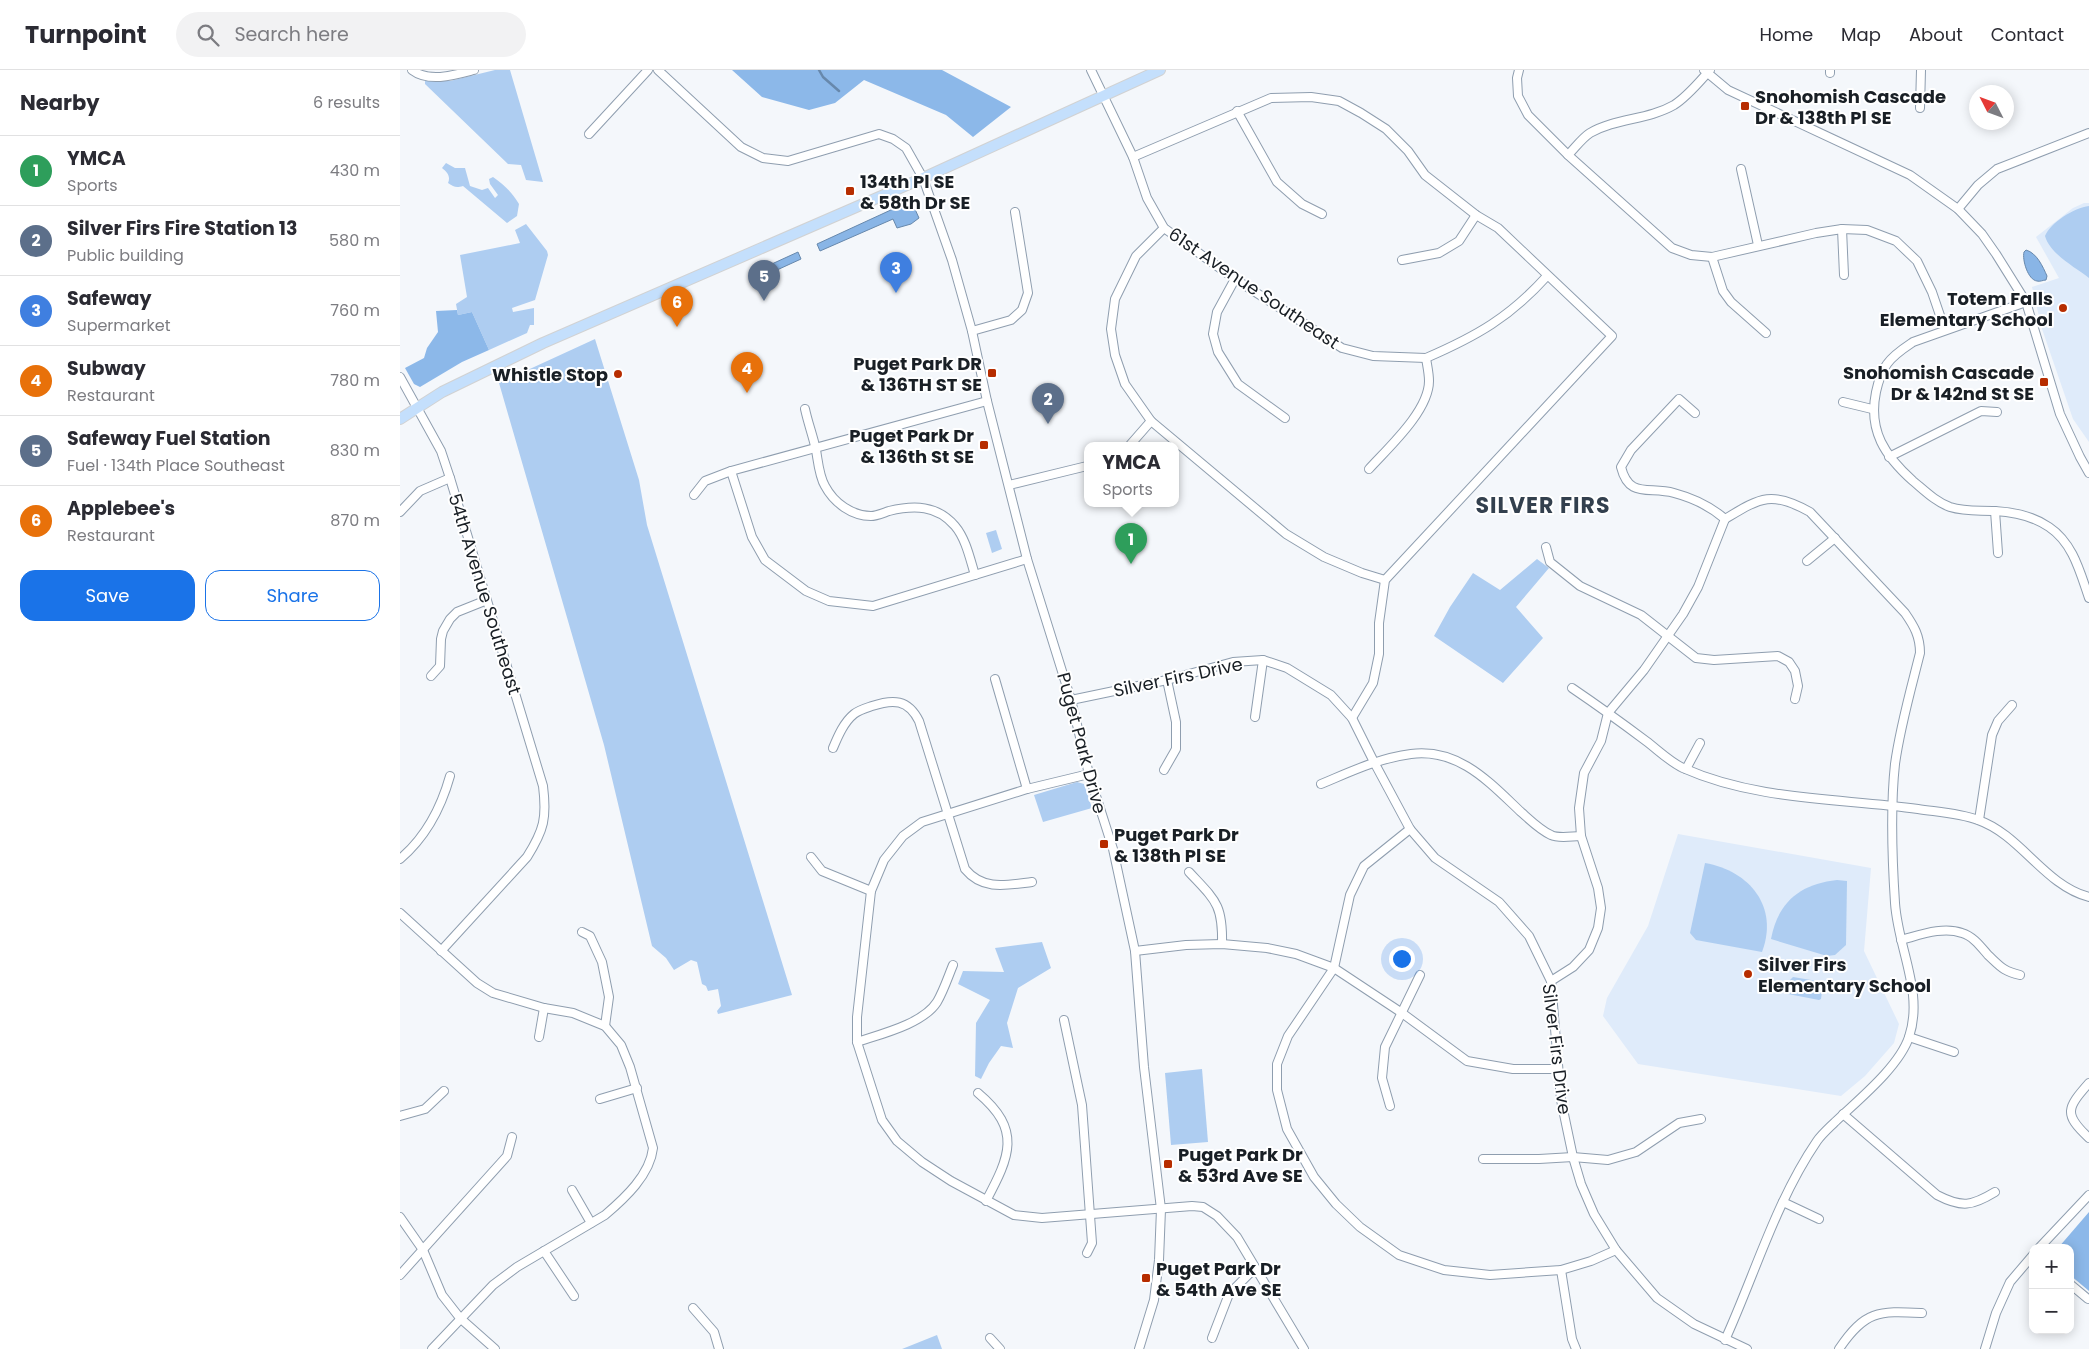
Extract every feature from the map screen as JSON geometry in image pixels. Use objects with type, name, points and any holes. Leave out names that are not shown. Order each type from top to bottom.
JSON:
[{"type":"main road","points":[[400,419],[442,392],[543,343],[923,178],[1160,70]]},
{"type":"street","points":[[412,70],[417,74],[445,77],[474,70]]},
{"type":"street","points":[[589,134],[648,70]]},
{"type":"street","name":"Puget Park Drive","points":[[658,70],[741,147],[763,158],[788,161],[879,134],[894,139],[906,148],[923,178],[952,260],[972,331],[987,401],[1027,559],[1071,700],[1089,774],[1112,849],[1135,952],[1144,1067],[1161,1209],[1160,1260],[1154,1300],[1139,1349]]},
{"type":"street","name":"61st Avenue Southeast","points":[[1091,70],[1133,157],[1147,198],[1164,228],[1235,279],[1342,348],[1373,356],[1426,358]]},
{"type":"street","points":[[1519,70],[1517,78],[1518,96],[1528,116],[1568,155],[1672,248],[1691,255],[1712,257],[1816,233],[1867,230],[1896,241],[1918,261],[1932,292],[1944,330]]},
{"type":"street","points":[[1920,108],[1921,70]]},
{"type":"street","points":[[1568,155],[1588,134],[1603,126],[1644,116],[1674,105],[1690,92],[1707,71],[1728,90],[1910,175],[1958,209],[1982,234],[2026,302],[2060,414],[2089,472]]},
{"type":"street","points":[[1133,157],[1271,98],[1310,96],[1339,102],[1361,112],[1386,129],[1408,151],[1424,175],[1476,215],[1498,228],[1612,336],[1386,580],[1379,623],[1379,654],[1373,684],[1352,718]]},
{"type":"street","points":[[1237,111],[1277,182],[1302,204],[1322,214]]},
{"type":"street","points":[[1958,209],[1978,185],[1997,169],[2089,133]]},
{"type":"street","points":[[1741,169],[1758,245]]},
{"type":"street","points":[[972,331],[1011,320],[1022,310],[1028,293],[1015,212]]},
{"type":"street","points":[[1402,260],[1439,253],[1459,241],[1476,215]]},
{"type":"street","points":[[1164,228],[1136,256],[1115,299],[1111,328],[1115,355],[1125,384],[1151,421],[1176,442]]},
{"type":"street","points":[[1842,230],[1844,275]]},
{"type":"street","points":[[1712,257],[1723,291],[1731,302],[1766,333]]},
{"type":"street","points":[[1369,469],[1405,429],[1423,403],[1429,382],[1426,358],[1460,343],[1496,322],[1525,300],[1547,276]]},
{"type":"street","points":[[1235,279],[1217,312],[1213,334],[1218,352],[1238,384],[1284,418]]},
{"type":"street","points":[[2026,302],[1912,342],[1898,352],[1886,364],[1877,385],[1872,409],[1878,439],[1889,457],[1902,471],[1937,501],[1949,507],[1967,511],[1995,511],[2025,515],[2046,525],[2059,534],[2068,544],[2089,598]]},
{"type":"street","name":"54th Avenue Southeast","points":[[400,377],[441,451],[543,786],[546,812],[538,840],[527,857],[441,951]]},
{"type":"street","points":[[1695,413],[1679,399],[1631,450],[1620,467],[1624,480],[1634,488],[1650,492],[1671,492],[1700,502],[1725,519]]},
{"type":"street","points":[[694,495],[705,482],[731,471],[987,401]]},
{"type":"street","points":[[1843,402],[1872,409]]},
{"type":"street","points":[[804,409],[824,486],[833,498],[843,507],[872,516],[904,508],[922,506],[944,516],[955,526],[963,539],[975,574]]},
{"type":"street","points":[[1889,457],[1981,411],[1997,412]]},
{"type":"street","points":[[1133,442],[1151,421]]},
{"type":"street","points":[[1179,444],[1286,534],[1324,557],[1362,573],[1386,580]]},
{"type":"street","points":[[1009,484],[1084,467]]},
{"type":"street","points":[[731,471],[752,537],[765,560],[806,591],[829,602],[873,606],[1027,559]]},
{"type":"street","points":[[400,512],[420,491],[450,478]]},
{"type":"street","points":[[1551,981],[1573,968],[1589,950],[1598,928],[1601,908],[1599,895],[1594,872],[1581,836],[1579,808],[1584,773],[1601,741],[1608,713],[1644,670],[1668,637],[1698,587],[1725,519],[1764,498],[1793,503],[1810,512],[1905,613],[1920,640],[1920,653],[1895,762],[1892,805],[1895,905],[1901,940],[1912,982],[1915,1007],[1909,1037],[1898,1058],[1818,1139],[1800,1168],[1725,1340]]},
{"type":"street","points":[[1995,511],[1998,553]]},
{"type":"street","points":[[1807,560],[1835,538]]},
{"type":"street","points":[[1546,547],[1550,562],[1580,586],[1641,615],[1696,658],[1714,660],[1778,656],[1789,662],[1796,670],[1798,686],[1795,699]]},
{"type":"street","points":[[431,676],[440,666],[441,639],[443,630],[450,619],[457,612],[487,600]]},
{"type":"street","points":[[1255,717],[1263,660]]},
{"type":"street","name":"Silver Firs Drive","points":[[1071,700],[1167,680],[1233,662],[1263,660],[1287,668],[1331,695],[1352,718],[1410,829],[1436,858],[1499,902],[1529,936],[1551,981],[1561,1100],[1573,1157],[1581,1184],[1594,1214],[1616,1250],[1656,1298],[1694,1324],[1747,1349]]},
{"type":"street","points":[[995,680],[1027,789]]},
{"type":"street","points":[[1164,770],[1176,749],[1176,722],[1167,680]]},
{"type":"street","points":[[1572,688],[1681,768],[1720,781],[1760,791],[1892,805],[1979,820],[2002,833],[2058,881],[2079,894],[2089,897]]},
{"type":"street","points":[[833,748],[843,727],[853,714],[864,708],[888,701],[904,704],[914,711],[919,721],[965,869],[971,876],[992,886],[1032,882]]},
{"type":"street","points":[[1979,820],[1992,735],[1998,721],[2012,705]]},
{"type":"street","points":[[1686,769],[1700,743]]},
{"type":"street","points":[[1321,784],[1374,762],[1412,754],[1432,755],[1458,760],[1476,772],[1535,824],[1552,836],[1581,836]]},
{"type":"street","points":[[1089,774],[1027,789],[922,822],[902,836],[884,860],[872,891],[857,1017],[857,1042],[882,1120],[897,1142],[951,1181],[1014,1215],[1042,1218],[1198,1207],[1217,1216],[1237,1237],[1304,1349]]},
{"type":"street","points":[[400,859],[429,827],[444,800],[450,776]]},
{"type":"street","points":[[1410,829],[1364,866],[1350,895],[1334,968],[1288,1036],[1277,1064],[1277,1090],[1287,1129],[1314,1177],[1336,1204],[1360,1228],[1399,1255],[1444,1270],[1490,1275],[1561,1270],[1591,1261],[1616,1250]]},
{"type":"street","points":[[811,857],[822,871],[872,891]]},
{"type":"street","points":[[1189,872],[1219,907],[1222,944]]},
{"type":"street","points":[[400,913],[477,983],[493,993],[544,1008],[573,1012],[606,1026],[621,1045],[637,1088],[653,1148],[652,1158],[647,1170],[615,1206],[591,1223],[517,1267],[493,1285],[432,1349]]},
{"type":"street","points":[[1901,940],[1931,932],[1948,930],[1962,933],[1972,939],[2005,972],[2020,975]]},
{"type":"street","points":[[582,932],[590,936],[602,962],[609,997],[606,1026]]},
{"type":"street","points":[[1135,952],[1186,945],[1222,944],[1267,948],[1296,954],[1334,968],[1402,1013],[1468,1061],[1512,1069],[1558,1069]]},
{"type":"street","points":[[857,1042],[889,1032],[919,1018],[936,1003],[953,965]]},
{"type":"street","points":[[1390,1106],[1382,1078],[1385,1048],[1420,975]]},
{"type":"street","points":[[539,1037],[544,1008]]},
{"type":"street","points":[[1064,1020],[1082,1105],[1092,1243],[1087,1253]]},
{"type":"street","points":[[1909,1037],[1954,1052]]},
{"type":"street","points":[[2089,1084],[2072,1103],[2071,1116],[2076,1126],[2089,1138]]},
{"type":"street","points":[[600,1099],[637,1088]]},
{"type":"street","points":[[400,1116],[425,1109],[444,1091]]},
{"type":"street","points":[[978,1093],[990,1103],[1004,1120],[1008,1141],[1003,1169],[986,1201]]},
{"type":"street","points":[[1843,1114],[1937,1195],[1951,1203],[1965,1205],[1980,1201],[1995,1192]]},
{"type":"street","points":[[1483,1159],[1573,1157],[1608,1160],[1636,1152],[1679,1123],[1701,1119]]},
{"type":"street","points":[[400,1275],[507,1156],[512,1137]]},
{"type":"street","points":[[572,1190],[591,1223]]},
{"type":"street","points":[[2044,1244],[2089,1194]]},
{"type":"street","points":[[1784,1202],[1819,1218]]},
{"type":"street","points":[[400,1217],[423,1250],[438,1286],[460,1318],[495,1349]]},
{"type":"street","points":[[544,1251],[574,1296]]},
{"type":"street","points":[[1985,1349],[1996,1313],[2010,1282],[2029,1260]]},
{"type":"street","points":[[1212,1338],[1229,1294],[1255,1268]]},
{"type":"street","points":[[1561,1270],[1572,1339],[1576,1349]]},
{"type":"street","points":[[2074,1287],[2088,1299]]},
{"type":"street","points":[[693,1308],[714,1332],[720,1349]]},
{"type":"street","points":[[1840,1349],[1849,1334],[1858,1325],[1876,1315],[1887,1312],[1922,1313]]},
{"type":"street","points":[[990,1338],[1000,1349]]},
{"type":"shaded area","points":[[495,70],[510,70],[543,182],[526,180],[521,165],[508,164],[425,84],[425,81],[450,81]]},
{"type":"shaded area","points":[[732,70],[942,70],[1011,107],[973,137],[946,115],[864,80],[835,103],[809,110],[762,97]]},
{"type":"shaded area","points":[[446,163],[455,168],[465,168],[470,186],[482,190],[488,188],[495,198],[498,195],[490,184],[489,179],[493,177],[511,192],[519,204],[517,216],[507,223],[463,186],[455,187],[448,183],[448,174],[442,168]]},
{"type":"shaded area","points":[[906,203],[914,207],[919,218],[911,224],[897,228],[893,219],[820,251],[817,244]]},
{"type":"shaded area","name":"Totem Falls Elementary School","points":[[2089,203],[2089,442],[2073,419],[2042,329],[2032,287],[2059,278],[2036,237],[2073,208]]},
{"type":"shaded area","points":[[2089,206],[2089,278],[2057,254],[2045,236],[2052,226],[2064,216]]},
{"type":"shaded area","points":[[526,224],[548,255],[535,300],[512,308],[513,312],[534,308],[534,325],[530,325],[527,333],[489,350],[472,312],[458,315],[456,304],[467,297],[460,255],[520,243],[515,230]]},
{"type":"shaded area","points":[[2026,250],[2039,261],[2047,276],[2046,280],[2034,280],[2028,273],[2024,260],[2024,252]]},
{"type":"shaded area","points":[[798,252],[801,259],[766,275],[763,268]]},
{"type":"shaded area","points":[[457,310],[458,315],[472,312],[489,350],[462,362],[420,387],[414,384],[405,368],[424,358],[427,348],[438,332],[436,311]]},
{"type":"shaded area","points":[[595,339],[639,480],[647,525],[792,995],[718,1014],[717,1011],[721,1006],[718,989],[708,991],[706,986],[702,984],[697,962],[691,960],[674,970],[666,958],[652,946],[604,745],[499,383]]},
{"type":"shaded area","points":[[996,530],[1002,549],[992,553],[986,533]]},
{"type":"shaded area","points":[[1537,559],[1549,568],[1516,607],[1543,638],[1503,683],[1434,636],[1450,607],[1473,573],[1500,590]]},
{"type":"shaded area","points":[[1077,782],[1084,784],[1092,808],[1043,822],[1034,795]]},
{"type":"shaded area","name":"Silver Firs Elementary School","points":[[1678,834],[1871,868],[1864,951],[1899,1024],[1894,1043],[1865,1076],[1841,1096],[1638,1064],[1603,1016],[1607,998],[1648,926]]},
{"type":"shaded area","points":[[1705,863],[1721,867],[1735,874],[1757,894],[1767,920],[1762,952],[1696,940],[1690,933]]},
{"type":"shaded area","points":[[1837,880],[1847,881],[1846,945],[1835,955],[1827,956],[1771,939],[1779,915],[1793,897],[1812,886]]},
{"type":"shaded area","points":[[1042,942],[1051,968],[1018,988],[1007,1023],[1013,1048],[1001,1046],[981,1079],[975,1076],[976,1023],[990,1000],[958,984],[963,971],[1004,972],[995,948]]},
{"type":"shaded area","points":[[1793,977],[1823,982],[1821,999],[1788,994],[1790,980]]},
{"type":"shaded area","points":[[1202,1069],[1208,1142],[1171,1145],[1165,1073]]},
{"type":"shaded area","points":[[2089,1212],[2089,1291],[2074,1278],[2074,1244],[2061,1244]]},
{"type":"shaded area","points":[[937,1335],[942,1349],[902,1349]]},
{"type":"waterway","points":[[819,70],[823,77],[839,91]]},
{"type":"place","name":"Snohomish Cascade Dr & 138th Pl SE","points":[[1745,106]]},
{"type":"place","name":"134th Pl SE & 58th Dr SE","points":[[850,191]]},
{"type":"place","name":"Safeway","points":[[896,293]]},
{"type":"place","name":"Safeway Fuel Station","points":[[764,301]]},
{"type":"place","name":"Totem Falls Elementary School","points":[[2063,308]]},
{"type":"place","name":"Applebee's","points":[[677,327]]},
{"type":"place","name":"Puget Park DR & 136TH ST SE","points":[[992,373]]},
{"type":"place","name":"Whistle Stop","points":[[618,374]]},
{"type":"place","name":"Snohomish Cascade Dr & 142nd St SE","points":[[2044,382]]},
{"type":"place","name":"Subway","points":[[747,393]]},
{"type":"place","name":"Silver Firs Fire Station 13","points":[[1048,424]]},
{"type":"place","name":"Puget Park Dr & 136th St SE","points":[[984,445]]},
{"type":"place","name":"YMCA","points":[[1131,564]]},
{"type":"place","name":"Puget Park Dr & 138th Pl SE","points":[[1104,844]]},
{"type":"place","name":"Silver Firs Elementary School","points":[[1748,974]]},
{"type":"place","name":"Puget Park Dr & 53rd Ave SE","points":[[1168,1164]]},
{"type":"place","name":"Puget Park Dr & 54th Ave SE","points":[[1146,1278]]},
{"type":"district","name":"SILVER FIRS","points":[[1543,505]]}]
